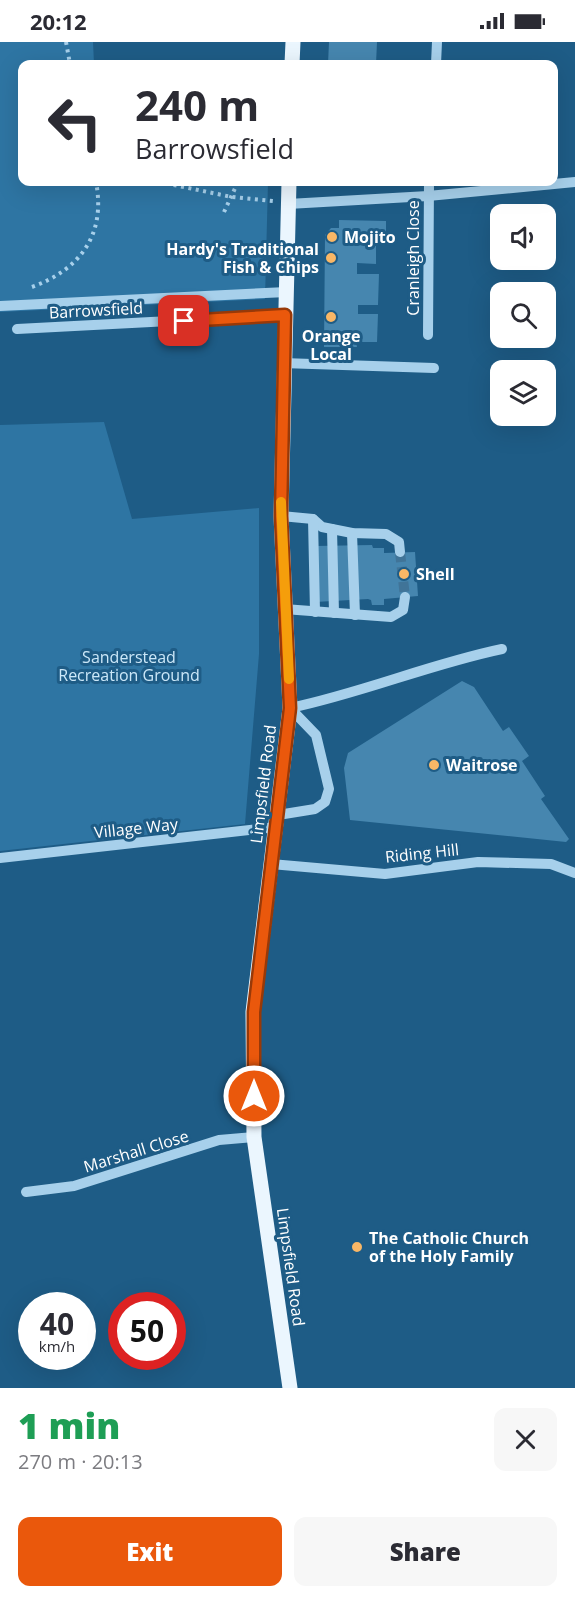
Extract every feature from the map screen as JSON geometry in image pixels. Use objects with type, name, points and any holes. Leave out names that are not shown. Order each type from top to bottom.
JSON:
[{"type":"main road","points":[[292,60],[293,42]]},
{"type":"main road","name":"Limpsfield Road","points":[[289,186],[287,292],[282,363],[281,516],[290,708],[254,1012],[254,1137],[290,1388]]},
{"type":"street","points":[[436,60],[437,42]]},
{"type":"street","points":[[558,184],[575,182]]},
{"type":"street","name":"Cranleigh Close","points":[[428,335],[429,186]]},
{"type":"street","points":[[288,204],[428,196],[533,186]]},
{"type":"street","points":[[0,306],[287,292]]},
{"type":"street","name":"Barrowsfield","points":[[17,329],[285,315]]},
{"type":"street","points":[[282,363],[434,368]]},
{"type":"street","points":[[281,516],[313,519],[322,527],[352,533],[379,533],[396,539],[400,552]]},
{"type":"street","points":[[313,519],[315,612]]},
{"type":"street","points":[[332,529],[334,613]]},
{"type":"street","points":[[352,533],[355,615]]},
{"type":"street","points":[[284,609],[381,617],[400,614],[405,597]]},
{"type":"street","points":[[290,708],[342,697],[456,659],[502,649]]},
{"type":"street","name":"Village Way","points":[[0,858],[277,821],[315,809],[325,801],[329,789],[316,735],[290,708]]},
{"type":"street","name":"Riding Hill","points":[[271,864],[385,874],[478,862],[530,863],[551,864],[575,873]]},
{"type":"street","name":"Marshall Close","points":[[26,1192],[74,1186],[219,1140],[254,1137]]},
{"type":"path","points":[[66,42],[69,60]]},
{"type":"path","points":[[23,291],[53,278],[86,248],[98,222],[97,186]]},
{"type":"path","points":[[178,186],[232,197],[288,204]]},
{"type":"path","points":[[224,212],[236,186]]},
{"type":"green space","points":[[0,42],[93,42],[94,60],[18,60],[18,186],[268,186],[265,299],[0,312]]},
{"type":"green space","name":"Sanderstead Recreation Ground","points":[[104,422],[132,519],[259,508],[259,654],[245,824],[0,851],[0,425]]},
{"type":"building","points":[[329,42],[377,42],[376,60],[328,60]]},
{"type":"building","points":[[339,220],[386,221],[386,242],[376,242],[376,264],[357,263],[357,274],[379,274],[378,305],[358,305],[358,314],[378,314],[377,342],[356,342],[357,347],[324,347],[325,235],[331,228],[339,228]]},
{"type":"building","points":[[372,545],[373,548],[384,548],[384,553],[415,552],[418,596],[384,599],[384,605],[372,605],[371,600],[368,599],[315,602],[315,546]]},
{"type":"building","name":"Waitrose","points":[[462,681],[474,687],[503,731],[509,727],[529,756],[522,761],[545,796],[541,799],[569,839],[566,842],[350,820],[344,768],[348,753]]},
{"type":"tunnel","points":[[400,552],[405,597]]},
{"type":"slow traffic","points":[[281,502],[284,609],[289,679]]},
{"type":"place","name":"Mojito","points":[[332,237]]},
{"type":"place","name":"Hardy's Traditional Fish & Chips","points":[[331,258]]},
{"type":"place","name":"Orange Local","points":[[331,317]]},
{"type":"place","name":"Shell","points":[[404,574]]},
{"type":"place","name":"Waitrose","points":[[434,765]]},
{"type":"place","name":"The Catholic Church of the Holy Family","points":[[357,1247]]},
{"type":"route","points":[[184,321],[285,315],[282,363],[281,516],[290,708],[254,1012],[254,1096]]}]
